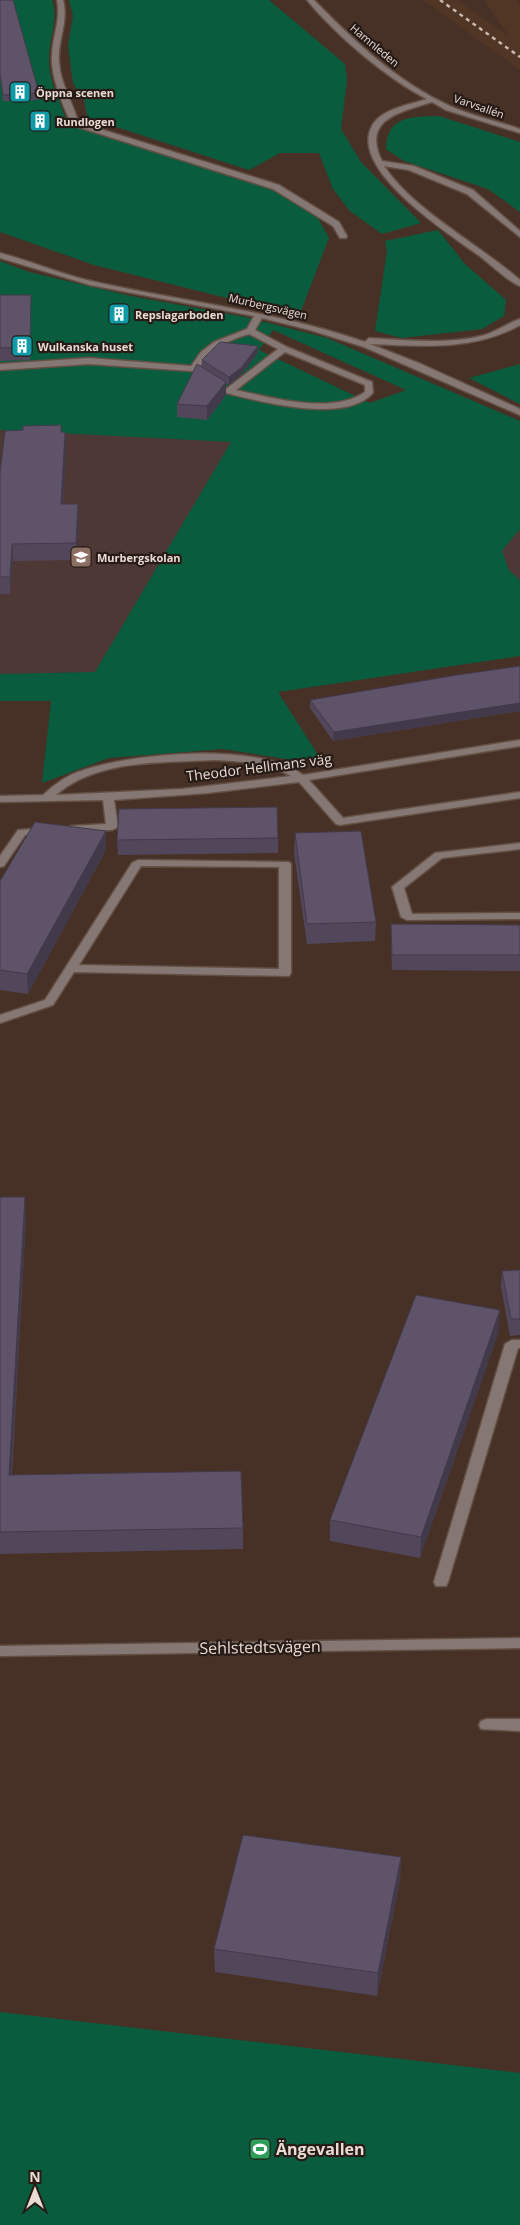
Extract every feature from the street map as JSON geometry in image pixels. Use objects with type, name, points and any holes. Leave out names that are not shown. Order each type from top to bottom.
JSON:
[{"type":"street","points":[[60,0],[63,10],[55,60],[60,86],[71,106],[74,123],[276,187],[336,224],[343,236]]},
{"type":"street","name":"Hamnleden","points":[[310,0],[350,40],[412,89],[432,100]]},
{"type":"street","points":[[432,100],[388,116],[374,128],[371,141],[379,163],[391,182],[410,199],[520,284]]},
{"type":"street","name":"Varvsallén","points":[[432,100],[520,131]]},
{"type":"street","points":[[379,163],[412,168],[470,192],[520,235]]},
{"type":"street","name":"Murbergsvägen","points":[[0,255],[90,283],[259,315],[314,328],[402,357],[520,412]]},
{"type":"street","points":[[194,370],[200,358],[216,343],[250,331],[259,315]]},
{"type":"street","points":[[354,341],[457,342],[490,335],[520,322]]},
{"type":"street","points":[[250,331],[284,349],[369,384],[369,393],[356,402],[288,404],[226,389],[284,349]]},
{"type":"street","points":[[0,367],[89,362],[194,370],[208,378]]},
{"type":"street","name":"Theodor Hellmans väg","points":[[0,799],[108,797],[209,790],[301,778],[520,742]]},
{"type":"street","points":[[45,799],[54,788],[102,767],[231,757],[271,765],[301,778],[340,822],[520,795]]},
{"type":"street","points":[[0,864],[22,832],[112,827],[108,797]]},
{"type":"street","points":[[520,846],[439,855],[398,887],[407,917],[520,916]]},
{"type":"street","points":[[0,1019],[49,1002],[138,863],[285,864],[285,973],[71,968]]},
{"type":"street","points":[[441,1582],[512,1344],[520,1344]]},
{"type":"street","name":"Sehlstedtsvägen","points":[[0,1651],[520,1642]]},
{"type":"street","points":[[487,1725],[520,1724]]},
{"type":"shaded area","points":[[423,0],[457,0],[509,36],[484,0],[516,0],[520,6],[520,70]]},
{"type":"shaded area","name":"Murbergskolan","points":[[0,430],[231,442],[95,672],[0,674]]},
{"type":"shaded area","points":[[520,529],[520,580],[509,570],[502,551]]},
{"type":"green space","points":[[0,0],[52,0],[54,14],[49,51],[49,67],[68,126],[92,130],[269,188],[316,215],[329,238],[299,316],[94,265],[0,232]]},
{"type":"green space","points":[[69,0],[269,0],[345,64],[347,80],[341,129],[361,162],[421,223],[382,234],[350,211],[333,189],[319,153],[280,153],[249,170],[104,123],[88,120],[84,100],[73,83],[68,46],[73,16]]},
{"type":"green space","points":[[439,116],[520,142],[520,212],[488,189],[404,161],[386,149],[387,138],[396,124],[411,118]]},
{"type":"green space","points":[[438,230],[465,264],[506,300],[504,316],[482,329],[402,338],[375,331],[387,251],[385,241]]},
{"type":"green space","points":[[0,261],[29,272],[131,296],[245,317],[327,338],[520,421],[520,529],[502,551],[509,570],[520,580],[520,656],[278,692],[320,758],[298,761],[223,749],[109,758],[42,783],[51,701],[0,701],[0,674],[95,672],[231,442],[0,430]],"holes":[[[273,330],[406,390],[370,403],[259,350]]]},
{"type":"green space","points":[[520,364],[520,404],[469,378]]},
{"type":"green space","name":"Ängevallen","points":[[0,2012],[520,2073],[520,2225],[0,2225]]},
{"type":"building","points":[[0,0],[13,0],[39,93],[3,95],[0,73]]},
{"type":"building","points":[[0,295],[31,295],[30,347],[0,348]]},
{"type":"building","points":[[220,342],[258,346],[241,368],[229,377],[202,360]]},
{"type":"building","points":[[197,364],[226,382],[207,406],[177,404]]},
{"type":"building","points":[[61,425],[61,432],[65,432],[61,504],[78,504],[76,543],[12,544],[10,577],[0,577],[0,473],[5,431],[23,430],[23,426]]},
{"type":"building","points":[[520,666],[520,703],[334,732],[310,700],[457,675]]},
{"type":"building","points":[[277,807],[278,838],[117,840],[119,809]]},
{"type":"building","points":[[35,822],[106,831],[27,974],[0,970],[0,881]]},
{"type":"building","points":[[361,831],[376,922],[307,924],[295,833]]},
{"type":"building","points":[[391,924],[520,925],[520,955],[392,955]]},
{"type":"building","points":[[0,1197],[25,1197],[9,1475],[241,1471],[243,1528],[0,1532]]},
{"type":"building","points":[[520,1270],[520,1319],[511,1319],[502,1271]]},
{"type":"building","points":[[416,1295],[500,1310],[421,1537],[330,1520]]},
{"type":"building","points":[[243,1835],[401,1857],[378,1973],[214,1949]]},
{"type":"railway","points":[[440,0],[520,57]]},
{"type":"place","name":"Öppna scenen","points":[[20,92]]},
{"type":"place","name":"Rundlogen","points":[[40,121]]},
{"type":"place","name":"Repslagarboden","points":[[119,314]]},
{"type":"place","name":"Wulkanska huset","points":[[22,346]]},
{"type":"place","name":"Murbergskolan","points":[[81,557]]},
{"type":"place","name":"Ängevallen","points":[[260,2149]]}]
